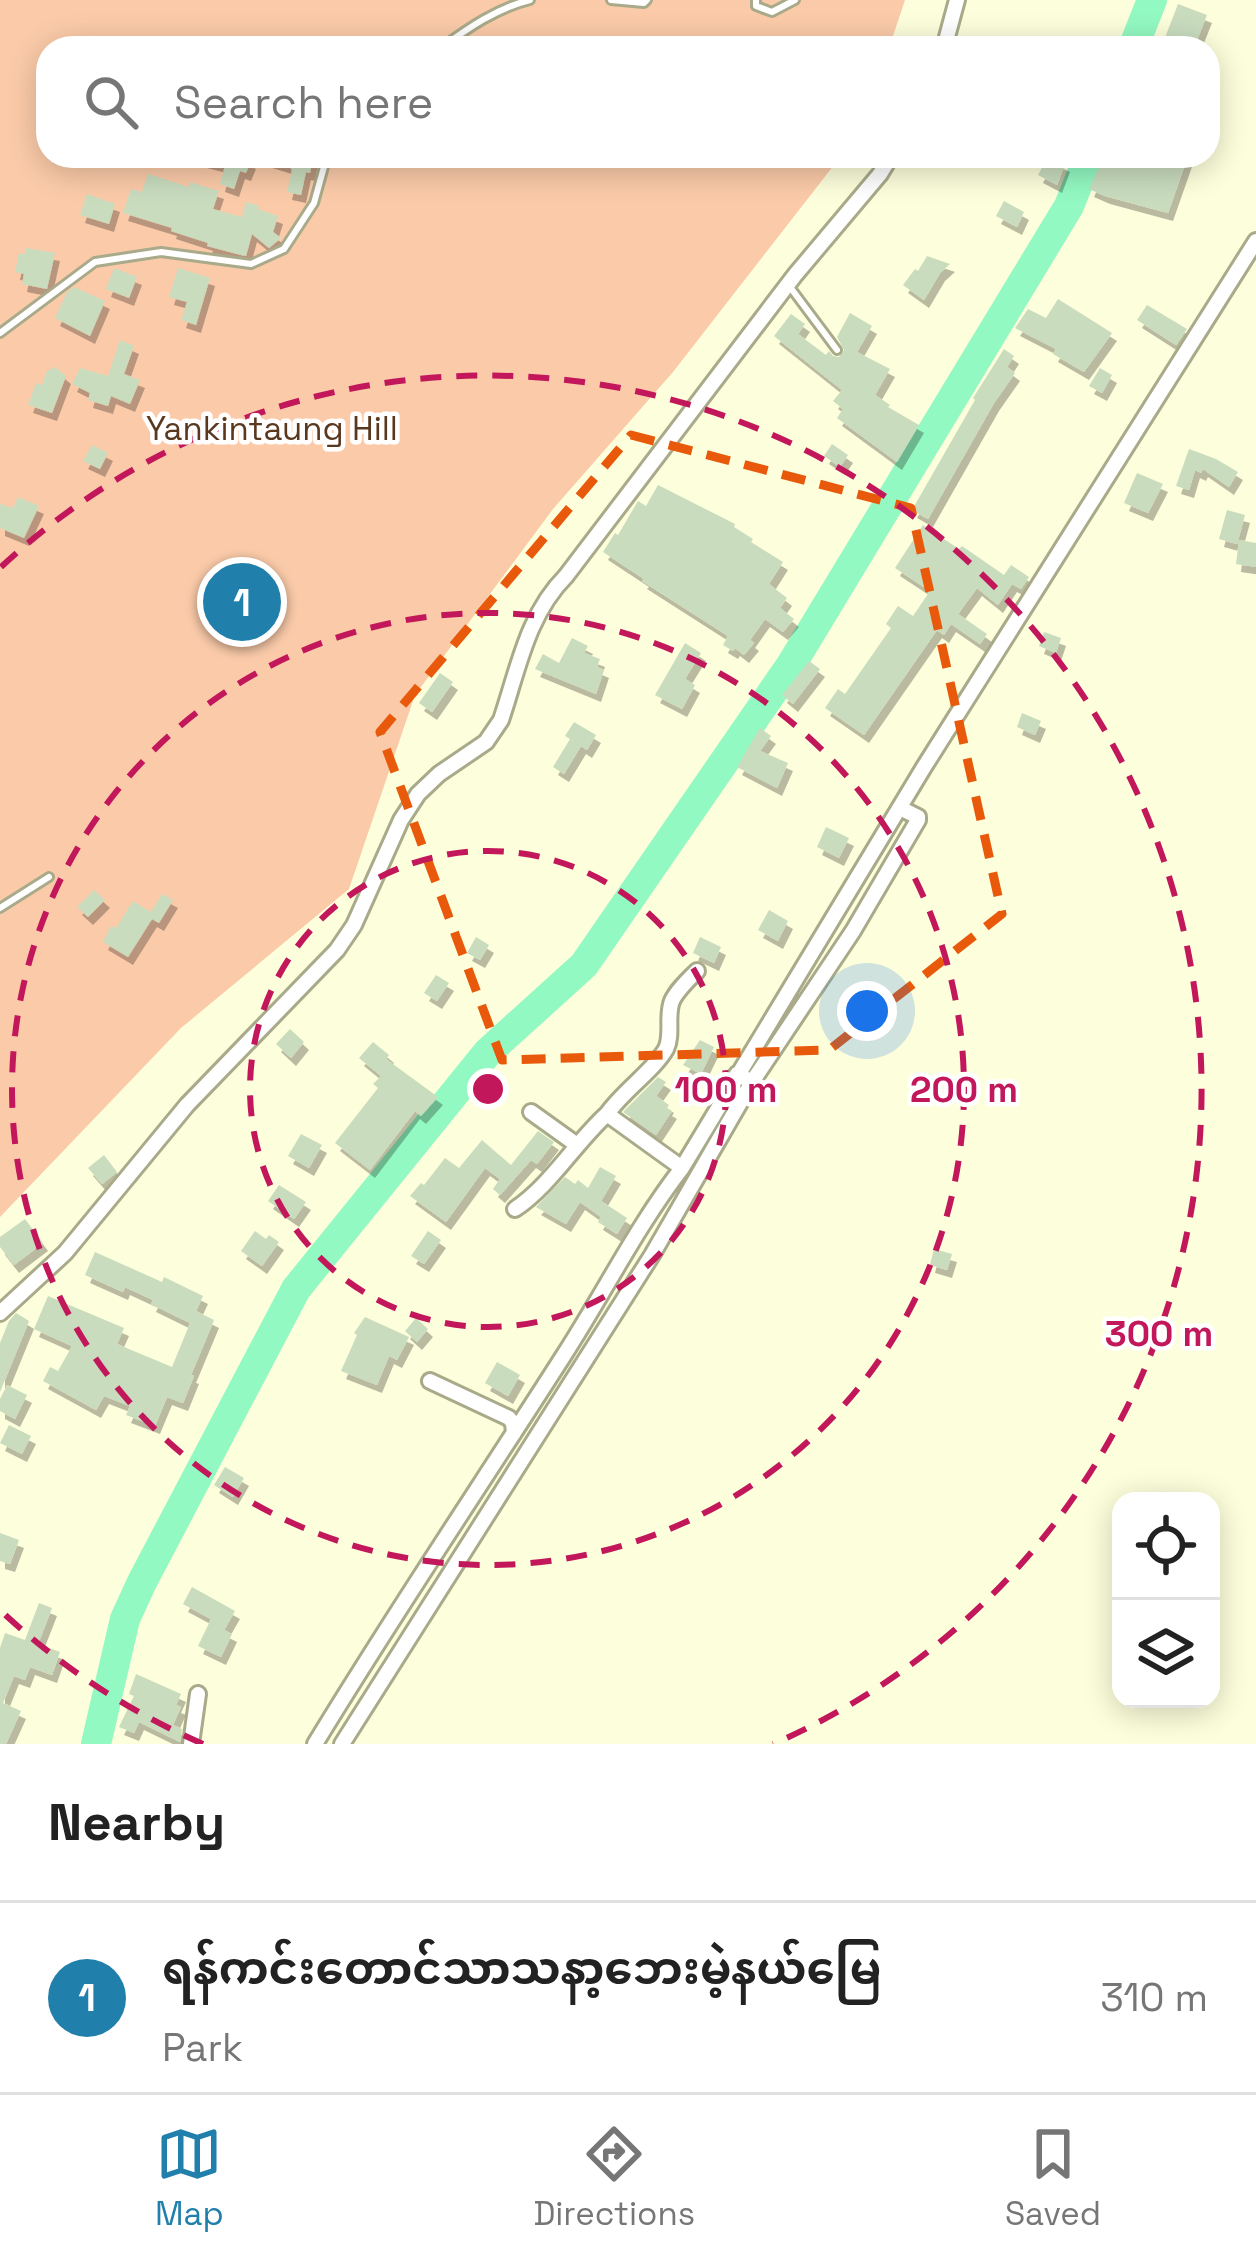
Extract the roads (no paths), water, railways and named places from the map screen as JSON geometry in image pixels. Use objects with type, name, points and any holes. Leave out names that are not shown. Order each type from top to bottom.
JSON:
[{"type":"street","points":[[947,36],[957,0]]},
{"type":"street","points":[[0,1313],[64,1253],[187,1106],[348,936],[401,820],[418,794],[494,734],[545,599],[884,168]]},
{"type":"street","points":[[315,1744],[392,1619],[673,1196],[1256,241]]},
{"type":"street","points":[[342,1744],[644,1268],[682,1168],[857,924],[918,820],[907,811]]},
{"type":"street","points":[[515,1209],[665,1051],[670,1005],[697,971]]},
{"type":"street","points":[[531,1112],[577,1144]]},
{"type":"street","points":[[608,1114],[682,1168]]},
{"type":"street","points":[[430,1381],[509,1418],[514,1433]]},
{"type":"street","points":[[191,1744],[198,1694]]},
{"type":"lane","points":[[457,36],[511,5],[530,0]]},
{"type":"lane","points":[[611,0],[646,0]]},
{"type":"lane","points":[[756,0],[756,6],[772,12],[795,0]]},
{"type":"lane","points":[[0,333],[95,262],[161,252],[251,264],[284,249],[314,203],[324,168]]},
{"type":"lane","points":[[788,284],[837,350]]},
{"type":"lane","points":[[0,908],[50,877]]},
{"type":"waterway","points":[[1138,36],[1152,0]]},
{"type":"waterway","points":[[96,1744],[125,1619],[296,1289],[488,1052],[584,965],[791,665],[1069,206],[1084,168]]},
{"type":"place","name":"ရန်ကင်းတောင်သာသနာ့ဘေးမဲ့နယ်မြေ","points":[[242,602]]},
{"type":"park label","name":"Yankintaung Hill","points":[[272,428]]}]
